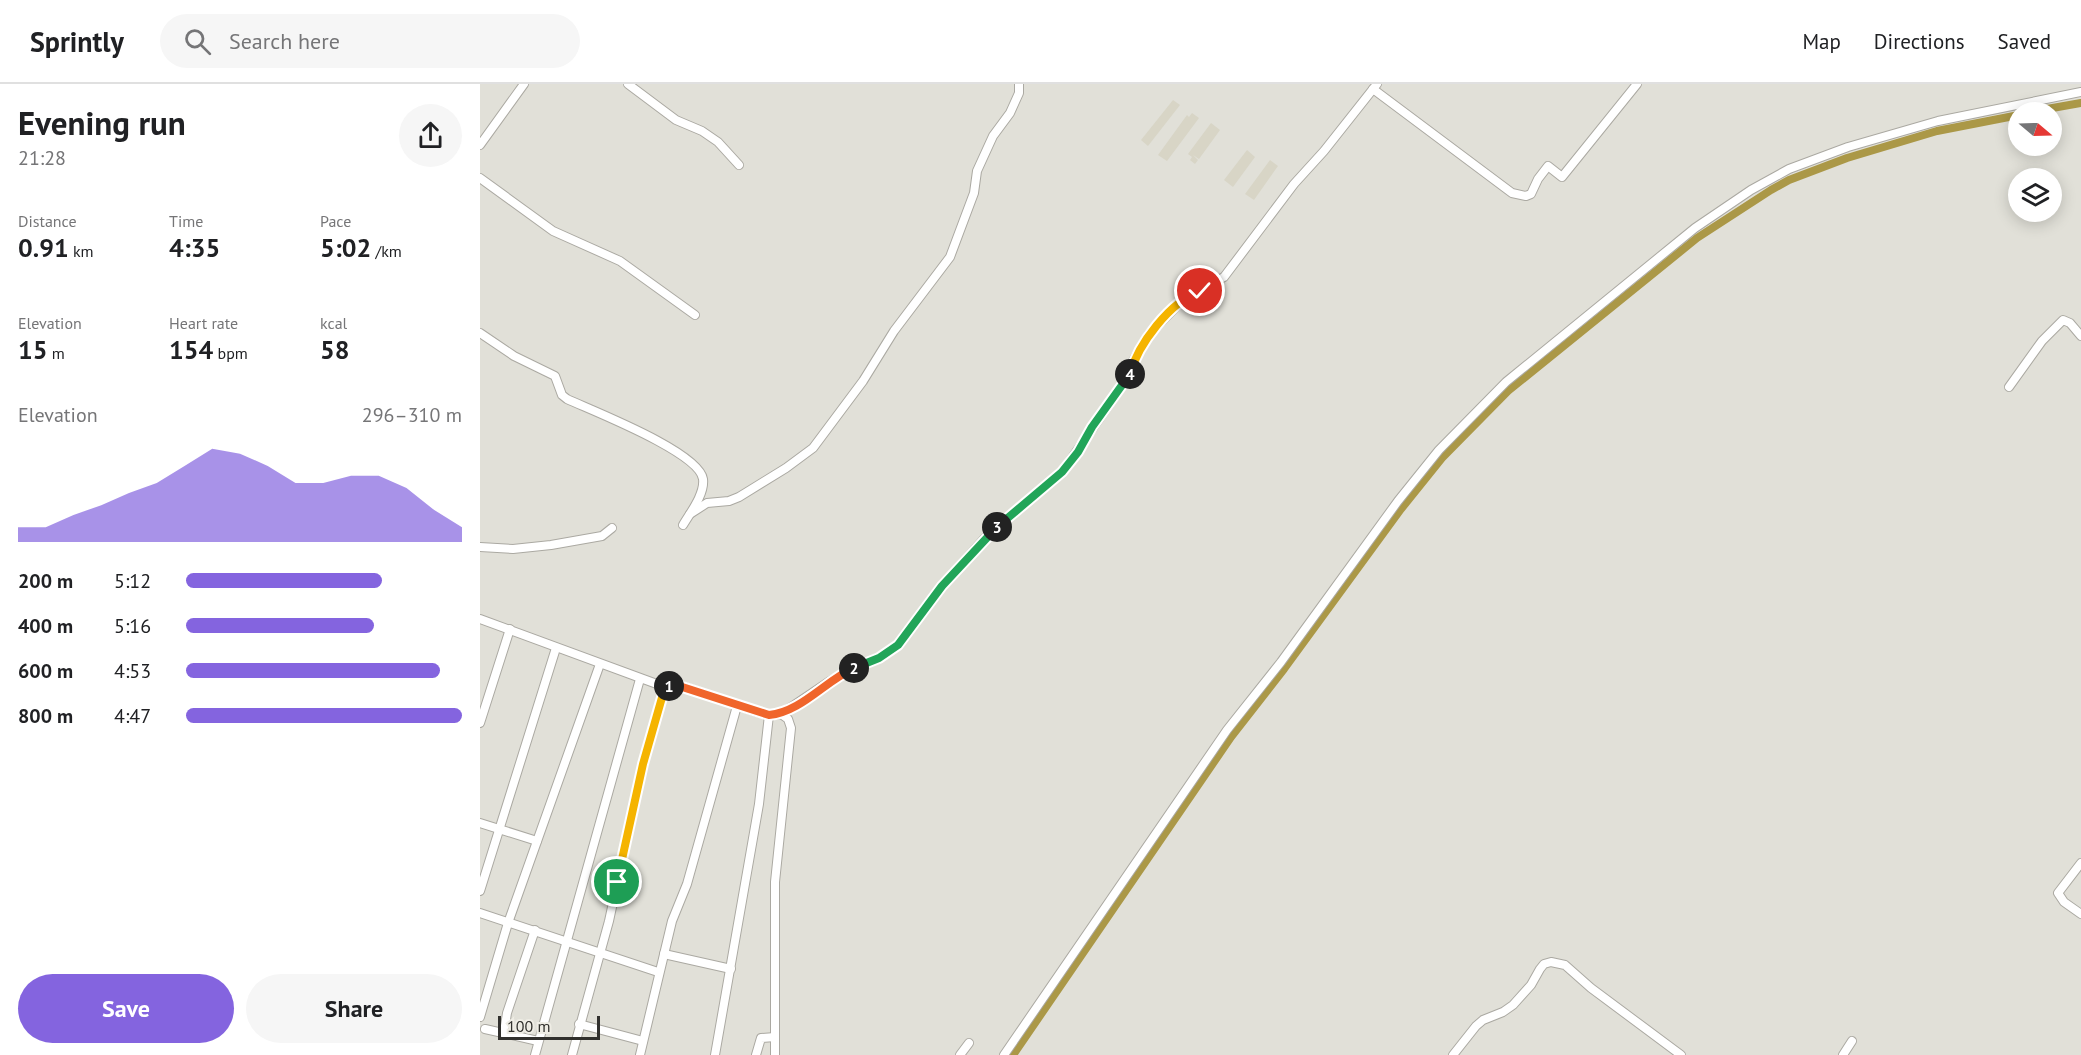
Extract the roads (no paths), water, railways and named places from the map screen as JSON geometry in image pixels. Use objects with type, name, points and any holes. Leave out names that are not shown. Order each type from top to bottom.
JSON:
[{"type":"street","points":[[480,145],[524,84]]},
{"type":"street","points":[[628,84],[676,120],[702,131],[718,142],[739,165]]},
{"type":"street","points":[[690,514],[707,503],[729,501],[739,497],[813,448],[862,381],[894,331],[950,257],[974,193],[977,171],[993,135],[1010,113],[1019,93],[1019,84]]},
{"type":"street","points":[[480,619],[665,687],[673,684],[769,715],[781,714],[830,681],[879,658],[898,645],[942,586],[983,540],[1062,472],[1125,382],[1133,361],[1149,334],[1186,297],[1224,277],[1281,201],[1375,87],[1512,193],[1526,196],[1531,194],[1538,179],[1548,166],[1562,177],[1637,84]]},
{"type":"street","points":[[1005,1055],[1227,730],[1281,662],[1398,501],[1439,450],[1506,382],[1695,228],[1751,190],[1789,169],[1848,147],[1938,121],[2081,92]]},
{"type":"street","points":[[480,178],[553,231],[620,261],[695,315]]},
{"type":"street","points":[[2009,387],[2042,341],[2063,320],[2070,323],[2081,336]]},
{"type":"street","points":[[480,333],[514,356],[555,376],[562,395],[567,399],[688,458],[699,468],[703,479],[703,490],[683,525]]},
{"type":"street","points":[[480,547],[513,549],[551,544],[602,536],[612,528]]},
{"type":"street","points":[[480,723],[510,629]]},
{"type":"street","points":[[480,891],[556,648]]},
{"type":"street","points":[[480,1017],[508,923],[600,664]]},
{"type":"street","points":[[535,1055],[640,679]]},
{"type":"street","points":[[572,1055],[613,903],[643,764],[665,687]]},
{"type":"street","points":[[640,1055],[672,921],[687,884],[737,706]]},
{"type":"street","points":[[775,1055],[776,882],[791,728],[788,719],[781,714]]},
{"type":"street","points":[[715,1055],[759,804],[769,715]]},
{"type":"street","points":[[480,823],[537,842]]},
{"type":"street","points":[[2081,863],[2058,893],[2064,902],[2081,914]]},
{"type":"street","points":[[480,913],[658,972]]},
{"type":"street","points":[[504,1032],[507,1013],[535,930]]},
{"type":"street","points":[[664,954],[731,969]]},
{"type":"street","points":[[1453,1055],[1461,1042],[1484,1020],[1513,1005],[1531,985],[1544,964],[1551,962],[1565,965],[1591,988],[1681,1055]]},
{"type":"street","points":[[579,1024],[643,1041]]},
{"type":"street","points":[[485,1029],[538,1041]]},
{"type":"street","points":[[756,1055],[761,1038],[775,1037]]},
{"type":"street","points":[[1843,1055],[1852,1041]]},
{"type":"street","points":[[960,1055],[969,1043]]},
{"type":"waterway","points":[[2062,106],[2081,103]]},
{"type":"waterway","points":[[1013,1055],[1231,737],[1284,669],[1401,509],[1442,458],[1508,391],[1697,238],[1789,180],[1847,158],[1937,131],[2008,117]]}]
